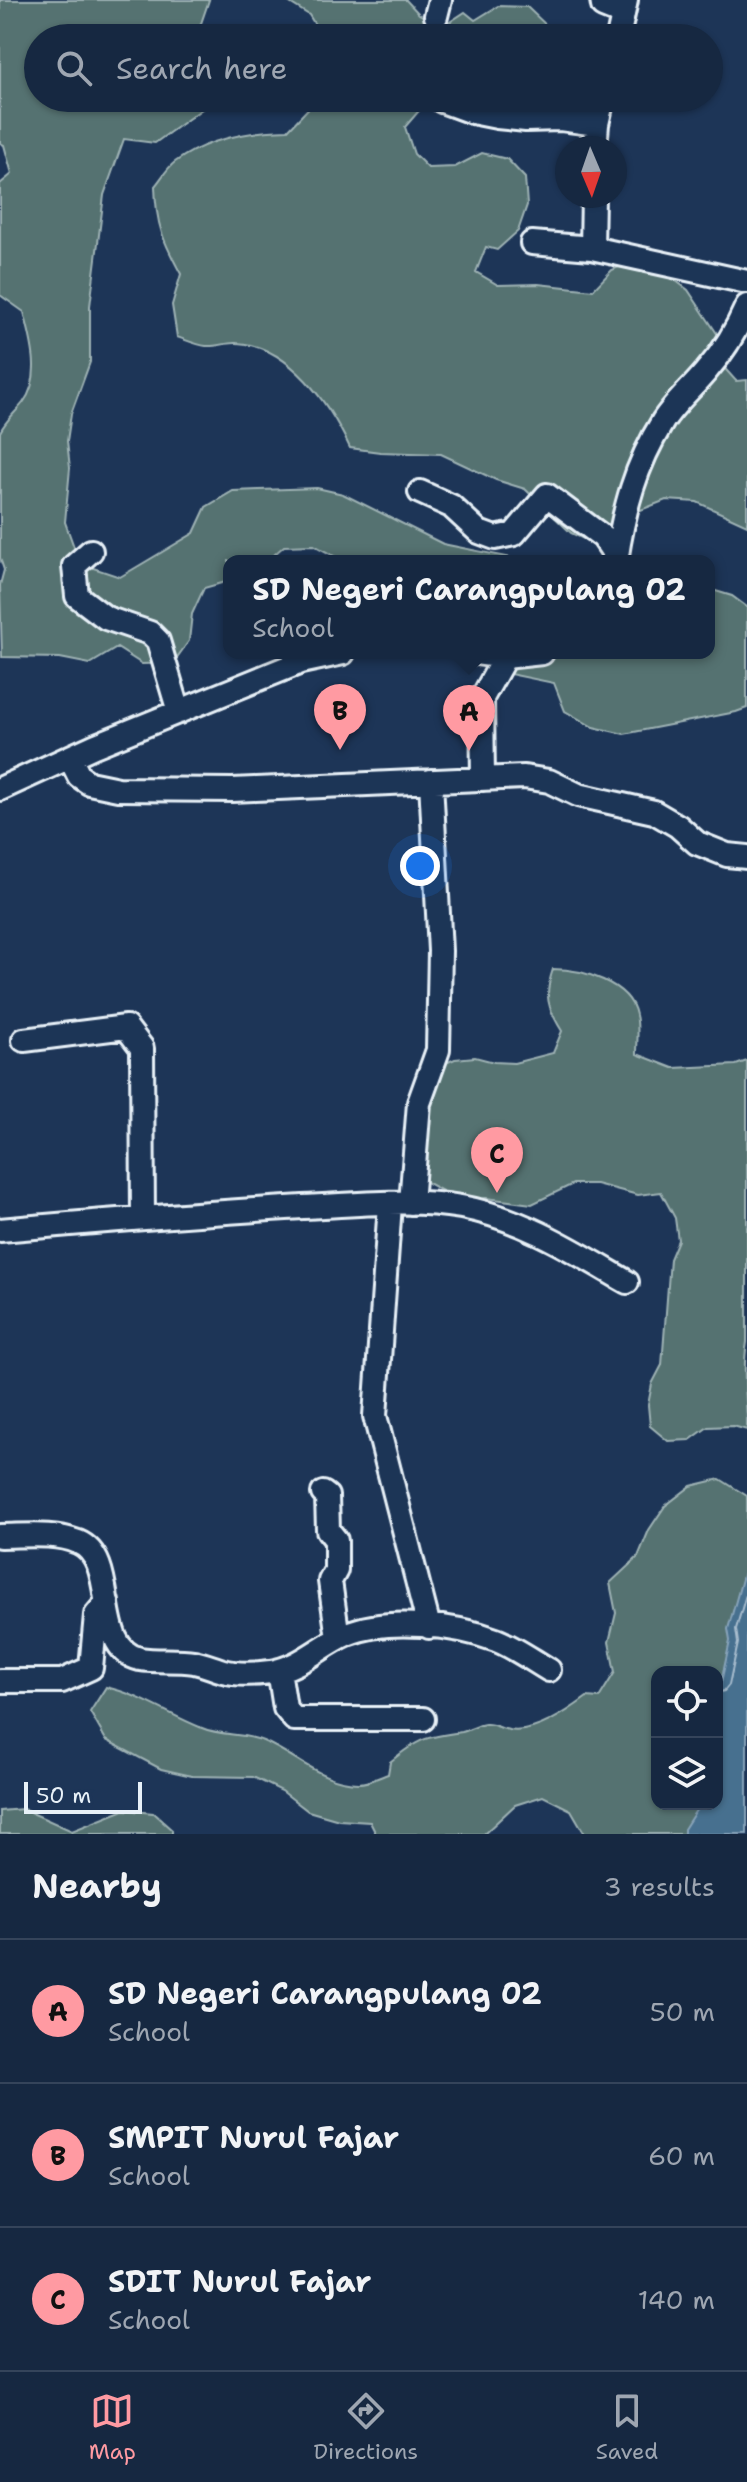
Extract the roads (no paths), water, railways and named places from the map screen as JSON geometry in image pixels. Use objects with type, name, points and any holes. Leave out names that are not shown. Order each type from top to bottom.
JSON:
[{"type":"street","points":[[602,0],[603,6],[624,7]]},
{"type":"street","points":[[472,112],[526,120],[560,119],[597,124]]},
{"type":"street","points":[[596,136],[600,112]]},
{"type":"street","points":[[592,248],[593,208]]},
{"type":"street","points":[[532,243],[592,248],[747,282]]},
{"type":"street","points":[[618,555],[630,489],[642,461],[664,419],[710,368],[735,331],[747,306]]},
{"type":"street","points":[[420,492],[451,506],[479,532],[495,538],[514,534],[547,495],[603,537],[614,555]]},
{"type":"street","points":[[91,551],[74,566],[77,596],[106,618],[150,633],[158,641],[179,712]]},
{"type":"street","points":[[0,789],[179,712],[315,659]]},
{"type":"street","points":[[483,779],[482,698],[504,659]]},
{"type":"street","points":[[70,758],[79,776],[89,783],[118,789],[232,790],[538,779],[578,795],[637,807],[666,818],[697,843],[712,850],[747,857]]},
{"type":"street","points":[[429,1627],[375,1416],[400,1203],[419,1103],[438,1050],[440,951],[431,781]]},
{"type":"street","points":[[24,1040],[126,1027],[142,1048],[143,1218]]},
{"type":"street","points":[[0,1230],[400,1203],[460,1207],[512,1220],[627,1282]]},
{"type":"street","points":[[323,1493],[327,1496],[328,1530],[336,1540],[336,1570],[330,1581],[338,1638]]},
{"type":"street","points":[[0,1536],[56,1536],[86,1546],[97,1562],[115,1637],[130,1656],[194,1662],[235,1673],[279,1670],[308,1659],[338,1638],[392,1624],[495,1639],[549,1670]]},
{"type":"street","points":[[0,1681],[62,1681],[91,1668],[96,1615],[107,1602]]},
{"type":"street","points":[[279,1670],[285,1708],[294,1719],[423,1719]]},
{"type":"water","points":[[747,1561],[747,1834],[684,1834],[696,1810],[723,1810],[723,1673],[730,1641],[728,1629]]},
{"type":"place","name":"SMPIT Nurul Fajar","points":[[340,750]]},
{"type":"place","name":"SD Negeri Carangpulang 02","points":[[469,751]]},
{"type":"place","name":"SDIT Nurul Fajar","points":[[497,1193]]}]
